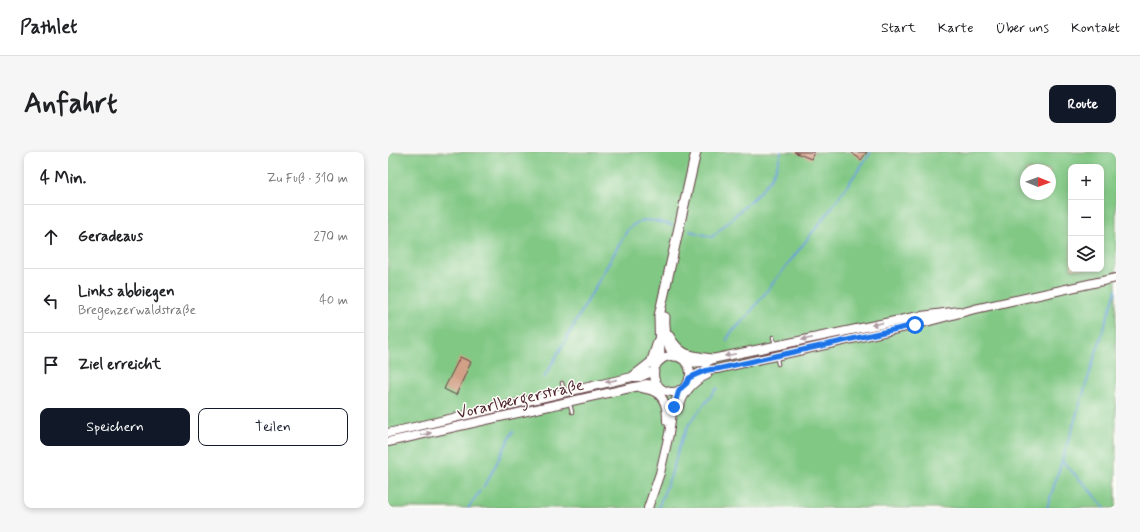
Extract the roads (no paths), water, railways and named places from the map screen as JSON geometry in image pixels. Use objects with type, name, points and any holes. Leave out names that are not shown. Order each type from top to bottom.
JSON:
[{"type":"highway","points":[[660,360],[659,316],[696,152]]},
{"type":"highway","points":[[674,356],[667,342],[664,324],[672,279],[702,152]]},
{"type":"highway","points":[[664,324],[670,338],[682,352],[693,357],[712,359]]},
{"type":"main road","points":[[689,378],[705,370],[717,369],[750,361],[777,360],[975,309],[1116,278]]},
{"type":"main road","points":[[686,363],[702,362],[914,316],[975,309]]},
{"type":"main road","points":[[632,377],[651,362],[659,337]]},
{"type":"main road","points":[[750,361],[756,355],[772,351],[775,346]]},
{"type":"main road","points":[[664,391],[672,392],[679,390],[687,383],[689,378],[689,367],[680,358],[674,356],[665,357],[655,366],[654,371],[654,378],[669,398],[672,413]]},
{"type":"main road","points":[[669,434],[674,427],[684,395],[694,383],[717,369]]},
{"type":"main road","name":"Vorarlbergerstraße","points":[[388,433],[577,389],[632,377],[640,377],[654,371]]},
{"type":"main road","name":"Vorarlbergerstraße","points":[[388,442],[646,384],[658,385]]},
{"type":"main road","points":[[639,386],[656,392],[663,400],[666,408],[669,434]]},
{"type":"main road","points":[[648,508],[660,473],[672,413],[679,390]]},
{"type":"lane","points":[[773,337],[775,346]]},
{"type":"lane","points":[[562,383],[564,392]]},
{"type":"lane","points":[[572,412],[570,402],[572,395],[577,389]]},
{"type":"waterway","points":[[690,231],[712,237],[759,193],[771,178],[777,166],[781,152]]},
{"type":"waterway","points":[[727,340],[730,334],[745,319],[830,210],[871,152]]},
{"type":"waterway","points":[[544,378],[628,229],[639,222],[649,220],[672,225]]},
{"type":"waterway","points":[[1047,508],[1116,290]]},
{"type":"waterway","points":[[658,508],[671,475],[680,444],[689,424],[717,388]]},
{"type":"waterway","points":[[483,487],[513,431]]},
{"type":"waterway","points":[[1062,461],[1105,508]]},
{"type":"waterway","points":[[468,508],[480,491]]}]
